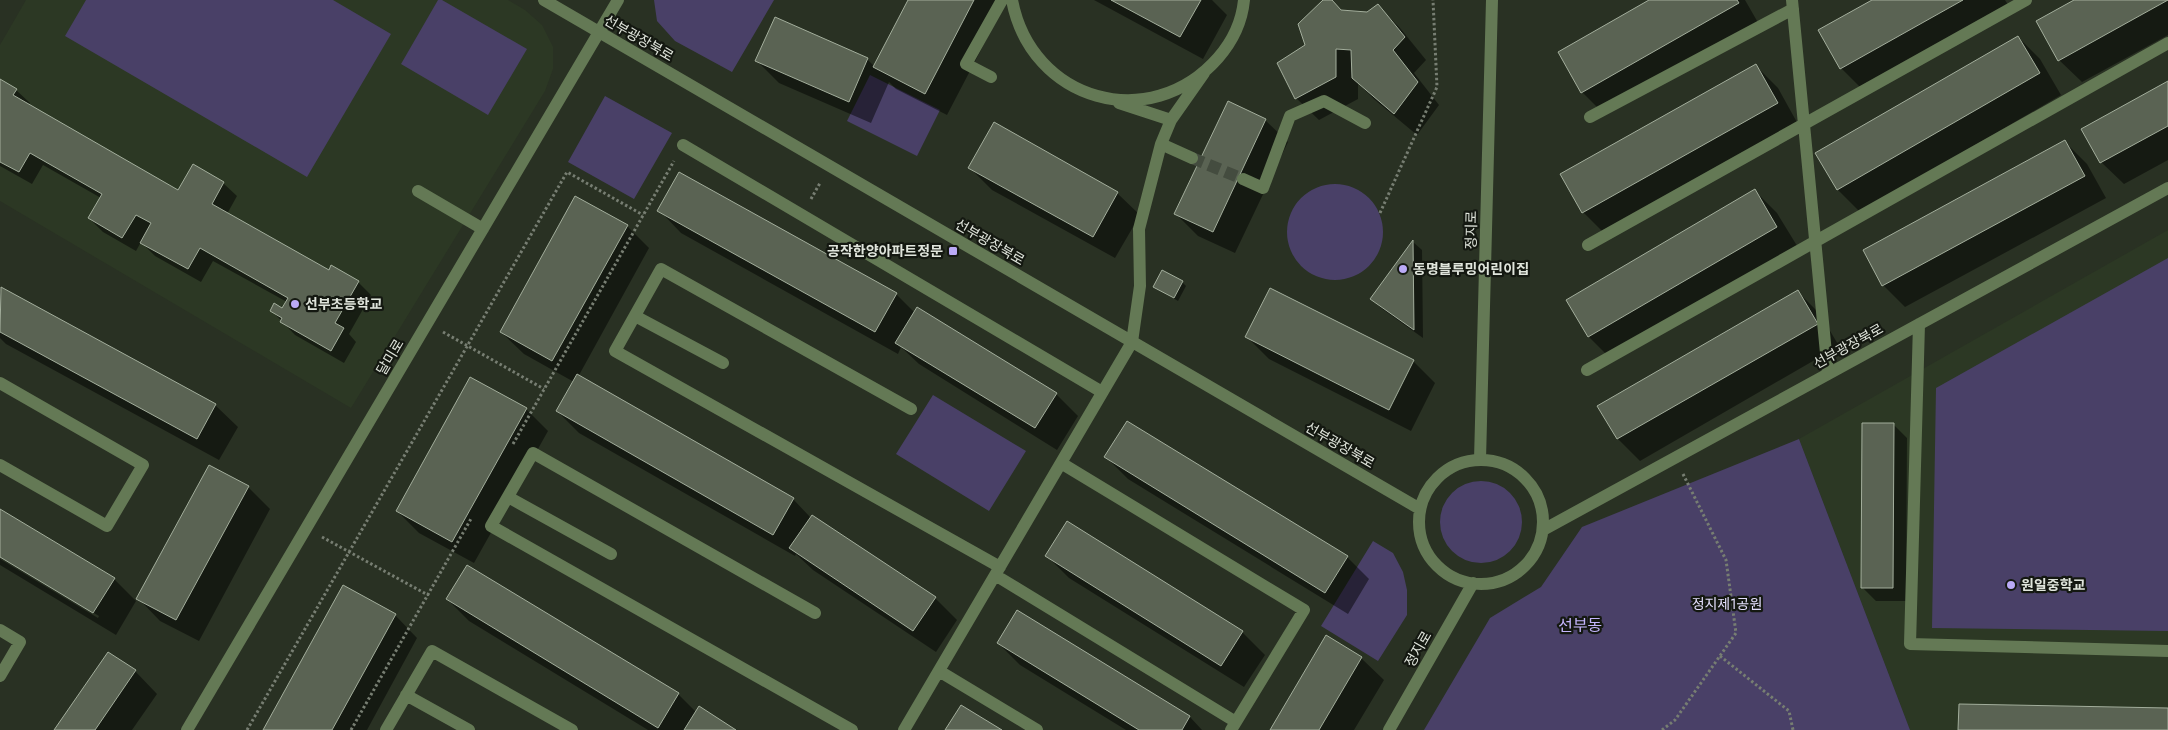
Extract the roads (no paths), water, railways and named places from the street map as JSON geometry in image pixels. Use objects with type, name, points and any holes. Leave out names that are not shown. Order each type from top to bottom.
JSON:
[{"type":"street","name":"선부광장북로","points":[[544,0],[1420,509]]},
{"type":"street","name":"달미로","points":[[186,730],[618,0]]},
{"type":"street","points":[[991,77],[966,64],[1002,0]]},
{"type":"street","points":[[1012,0],[1016,20],[1031,50],[1054,75],[1083,92],[1171,120]]},
{"type":"street","points":[[904,730],[1132,342],[1140,286],[1139,230],[1161,144],[1171,120],[1204,73],[1228,46],[1243,12],[1244,0]]},
{"type":"street","name":"정지로","points":[[1480,460],[1492,0]]},
{"type":"street","points":[[1588,245],[2026,0]]},
{"type":"street","points":[[1590,117],[1793,4],[1828,374]]},
{"type":"street","points":[[1587,370],[2168,43]]},
{"type":"street","points":[[1083,92],[1114,100],[1146,99],[1177,90],[1204,73]]},
{"type":"street","points":[[1243,179],[1263,188],[1290,116],[1324,102],[1365,124]]},
{"type":"street","points":[[1161,144],[1192,158]]},
{"type":"street","points":[[683,145],[1102,392]]},
{"type":"street","name":"선부광장북로","points":[[1543,530],[2168,188]]},
{"type":"street","points":[[418,191],[483,229]]},
{"type":"street","points":[[911,410],[661,269],[615,351],[998,571],[1233,726],[1304,610],[1061,463]]},
{"type":"street","points":[[635,316],[722,363]]},
{"type":"street","points":[[1919,324],[1910,644],[2168,651]]},
{"type":"street","points":[[0,383],[142,465],[107,526],[0,465]]},
{"type":"street","points":[[815,613],[533,454],[491,526],[852,730]]},
{"type":"street","points":[[1480,460],[1498,462],[1510,466],[1529,482],[1541,504],[1544,517],[1543,530],[1535,553],[1519,571],[1498,581],[1473,583],[1449,575],[1431,558],[1420,534],[1420,509],[1430,486],[1439,476],[1460,463],[1480,460]]},
{"type":"street","points":[[508,497],[612,554]]},
{"type":"street","name":"정지로","points":[[1389,730],[1473,583]]},
{"type":"street","points":[[0,630],[20,642],[0,676]]},
{"type":"street","points":[[386,730],[432,651],[572,730]]},
{"type":"street","points":[[939,671],[1037,730]]},
{"type":"street","points":[[406,695],[469,730]]},
{"type":"tunnel","points":[[1192,158],[1243,179]]},
{"type":"place","name":"공작한양아파트정문","points":[[953,251]]},
{"type":"place","name":"동명블루밍어린이집","points":[[1403,269]]},
{"type":"place","name":"선부초등학교","points":[[295,304]]},
{"type":"place","name":"원일중학교","points":[[2011,585]]},
{"type":"district","name":"선부동","points":[[1580,625]]},
{"type":"park label","name":"정지제1공원","points":[[1727,604]]}]
